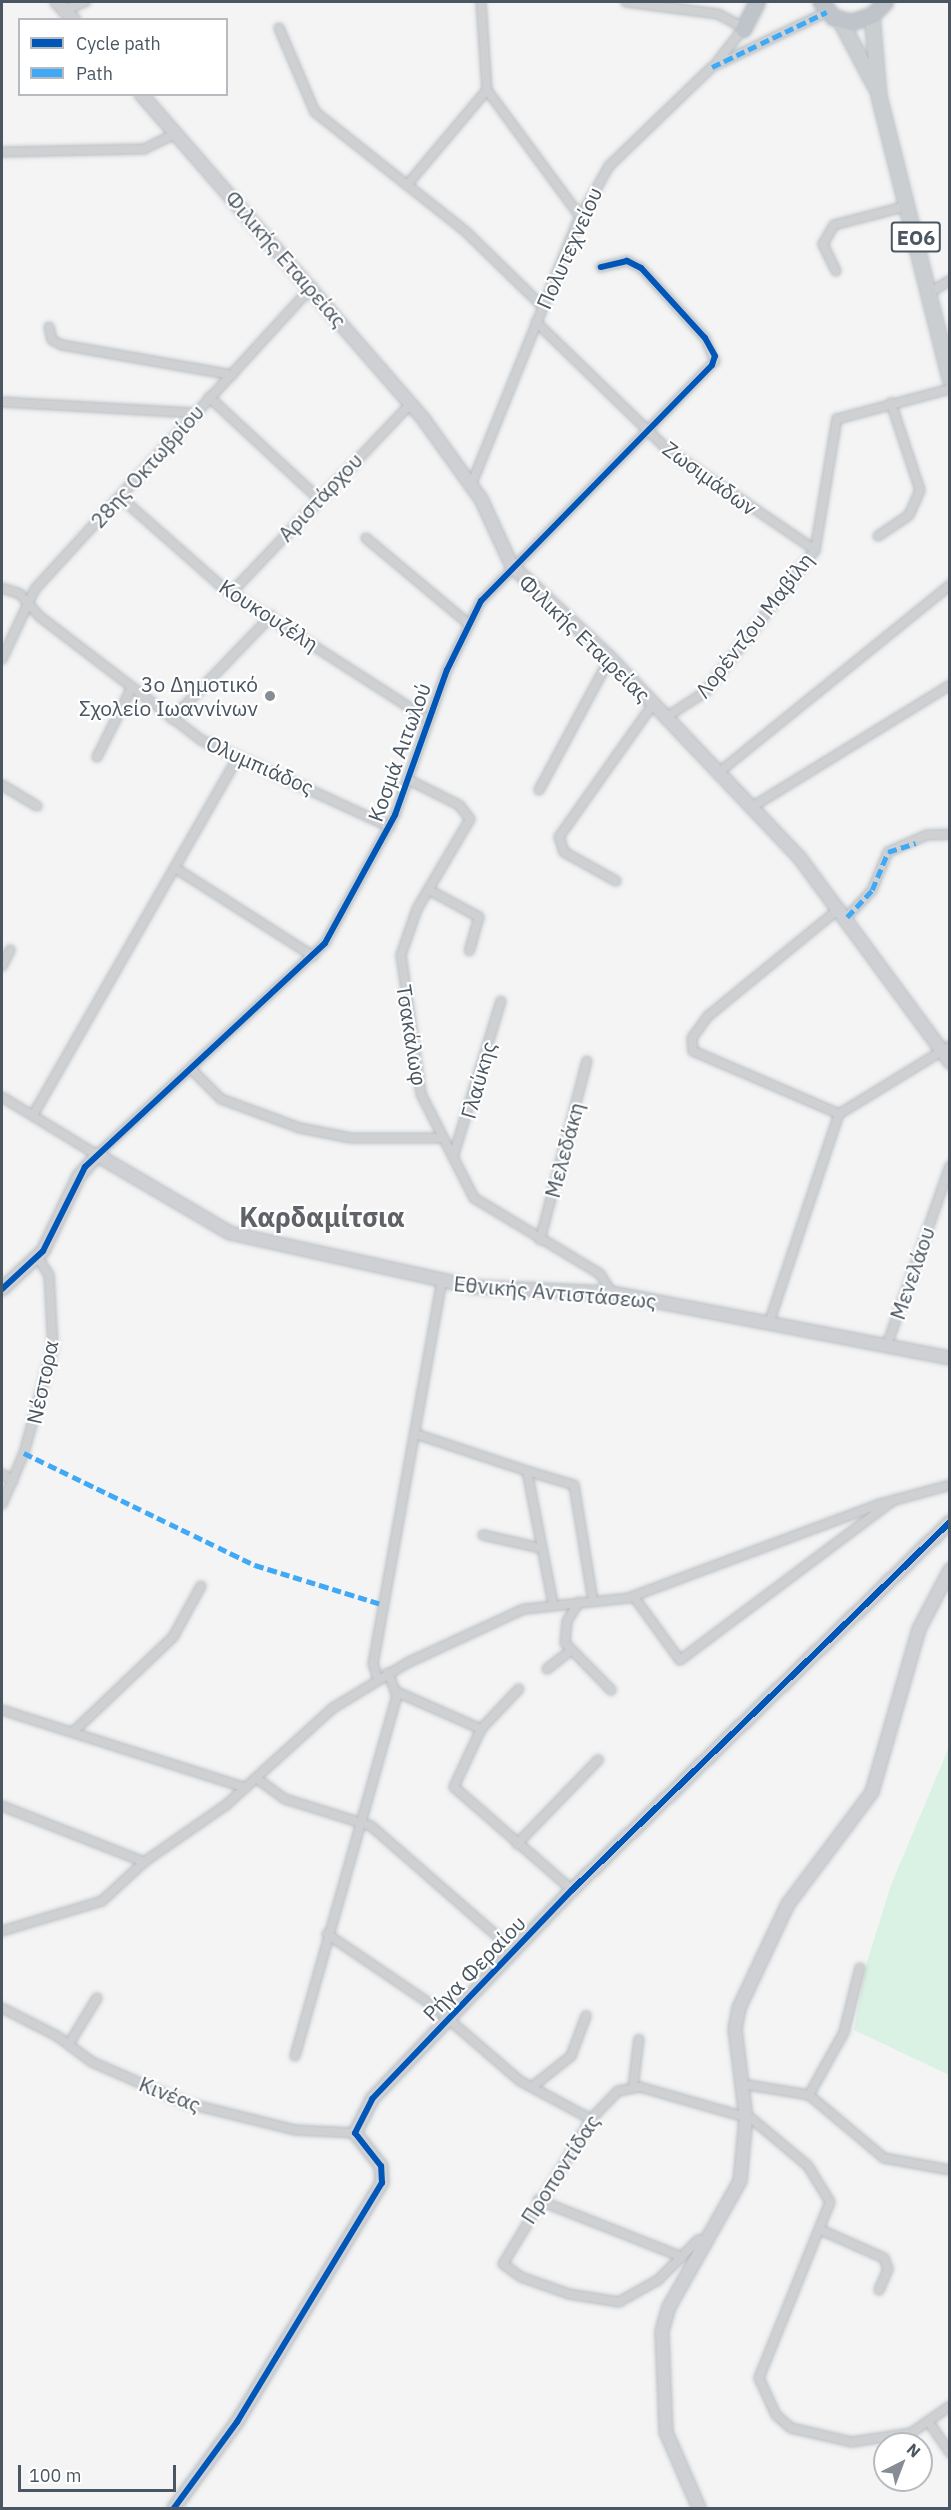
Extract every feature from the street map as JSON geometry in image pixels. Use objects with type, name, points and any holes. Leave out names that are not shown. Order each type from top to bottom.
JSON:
[{"type":"highway","points":[[743,29],[757,2]]},
{"type":"highway","name":"ΕΟ6","points":[[825,8],[879,6]]},
{"type":"main road","name":"ΕΟ6","points":[[879,6],[879,96],[931,292],[950,379]]},
{"type":"main road","name":"ΕΟ6","points":[[825,8],[879,96]]},
{"type":"street","points":[[67,8],[85,2]]},
{"type":"street","points":[[481,2],[487,90],[580,216]]},
{"type":"street","points":[[626,2],[718,14],[743,29],[712,67]]},
{"type":"street","name":"Πολυτεχνείου","points":[[472,483],[580,216],[621,151],[712,67],[825,8]]},
{"type":"street","points":[[279,28],[315,112],[501,262],[542,306]]},
{"type":"street","points":[[407,185],[487,90]]},
{"type":"street","name":"Φιλικής Εταιρείας","points":[[143,96],[411,403],[472,483],[512,566],[610,658],[752,807],[844,912],[946,1048],[950,1062]]},
{"type":"street","points":[[2,152],[144,149],[175,134]]},
{"type":"street","points":[[836,271],[823,244],[834,225],[908,206]]},
{"type":"street","name":"Κοσμά Αιτωλού","points":[[97,1155],[192,1070],[313,956],[390,827],[428,719],[469,624],[512,566],[715,356],[634,262],[601,267]]},
{"type":"street","points":[[931,292],[950,280]]},
{"type":"street","name":"28ης Οκτωβρίου","points":[[2,659],[27,601],[194,413],[312,287]]},
{"type":"street","name":"Ζωσιμάδων","points":[[536,322],[646,429],[702,476],[815,550]]},
{"type":"street","points":[[49,327],[52,340],[62,345],[232,375]]},
{"type":"street","name":"Λορέντζου Μαβίλη","points":[[665,718],[701,697],[815,550],[837,419],[950,389]]},
{"type":"street","points":[[209,397],[318,498]]},
{"type":"street","points":[[2,402],[194,413]]},
{"type":"street","name":"Αριστάρχου","points":[[231,593],[318,498],[411,403]]},
{"type":"street","points":[[878,536],[909,515],[920,490],[891,403]]},
{"type":"street","name":"Κουκουζέλη","points":[[120,497],[231,593],[271,616],[428,719]]},
{"type":"street","points":[[366,538],[469,624]]},
{"type":"street","points":[[718,773],[950,585]]},
{"type":"street","name":"Ολυμπιάδος","points":[[2,588],[27,601],[201,740],[390,827]]},
{"type":"street","points":[[172,719],[271,616]]},
{"type":"street","points":[[540,790],[610,658]]},
{"type":"street","points":[[752,807],[950,685]]},
{"type":"street","points":[[97,757],[132,687]]},
{"type":"street","points":[[616,881],[564,852],[559,837],[653,704]]},
{"type":"street","points":[[33,1115],[238,757]]},
{"type":"street","name":"Τσακάλωφ","points":[[408,779],[470,816],[405,938],[400,965],[419,1088],[442,1138],[484,1208],[600,1274],[612,1293]]},
{"type":"street","points":[[2,784],[37,806]]},
{"type":"street","points":[[839,1114],[708,1060],[691,1046],[720,1006],[872,890],[888,852],[927,835],[950,834]]},
{"type":"street","points":[[175,868],[313,956]]},
{"type":"street","points":[[429,890],[479,918],[469,951]]},
{"type":"street","points":[[2,966],[10,950]]},
{"type":"street","name":"Γλαύκης","points":[[453,1157],[501,1001]]},
{"type":"street","points":[[770,1323],[839,1114],[946,1048]]},
{"type":"street","name":"Μελεδάκη","points":[[540,1240],[587,1061]]},
{"type":"street","points":[[192,1070],[220,1099],[300,1128],[351,1138],[442,1138]]},
{"type":"street","points":[[2,1097],[97,1155],[79,1176],[38,1258],[2,1289]]},
{"type":"street","name":"Εθνικής Αντιστάσεως","points":[[97,1155],[230,1233],[442,1281],[511,1292],[612,1293],[950,1358]]},
{"type":"street","name":"Μενελάου","points":[[887,1345],[950,1166]]},
{"type":"street","name":"Νέστορα","points":[[2,1504],[13,1481],[53,1345],[48,1275],[38,1258]]},
{"type":"street","points":[[378,1679],[373,1664],[442,1281]]},
{"type":"street","points":[[416,1434],[574,1485],[593,1601]]},
{"type":"street","points":[[527,1471],[540,1548],[553,1604]]},
{"type":"street","points":[[2,1474],[13,1481]]},
{"type":"street","points":[[2,1931],[96,1904],[144,1862],[246,1788],[318,1720],[388,1673],[514,1613],[553,1604],[633,1596],[894,1500],[950,1485]]},
{"type":"street","points":[[633,1596],[680,1660],[894,1500]]},
{"type":"street","name":"Ρήγα Φεραίου","points":[[355,2133],[372,2099],[513,1950],[950,1522]]},
{"type":"street","points":[[483,1535],[540,1548]]},
{"type":"street","points":[[699,2508],[666,2432],[661,2347],[666,2314],[740,2181],[746,2118],[735,2029],[750,1978],[788,1904],[869,1799],[919,1629],[950,1570]]},
{"type":"street","points":[[73,1732],[171,1640],[201,1586]]},
{"type":"street","points":[[579,1602],[566,1624],[570,1651],[611,1690]]},
{"type":"street","points":[[547,1669],[570,1651]]},
{"type":"street","points":[[388,1673],[397,1692],[481,1729]]},
{"type":"street","points":[[519,1689],[481,1729],[454,1787],[572,1890]]},
{"type":"street","points":[[295,2056],[358,1821],[397,1692]]},
{"type":"street","points":[[2,1710],[246,1788]]},
{"type":"street","points":[[517,1844],[598,1760]]},
{"type":"street","points":[[256,1778],[285,1799],[371,1826],[513,1950]]},
{"type":"street","points":[[2,1806],[144,1862]]},
{"type":"street","points":[[327,1934],[449,2019],[532,2087],[591,2118]]},
{"type":"street","points":[[809,2095],[844,2032],[860,1968]]},
{"type":"street","points":[[69,2044],[97,1998]]},
{"type":"street","name":"Κινέας","points":[[2,2008],[69,2044],[92,2062],[186,2103],[295,2130],[355,2133]]},
{"type":"street","points":[[532,2087],[571,2056],[586,2016]]},
{"type":"street","points":[[639,2039],[632,2086],[746,2118],[778,2139],[823,2184],[830,2206],[760,2374],[769,2406],[791,2428],[844,2442],[911,2433],[950,2406]]},
{"type":"street","points":[[742,2084],[809,2095],[884,2158],[950,2170]]},
{"type":"street","name":"Προποντίδας","points":[[632,2086],[591,2118],[538,2200],[503,2264],[521,2277],[569,2294],[619,2302],[650,2286],[682,2257]]},
{"type":"street","points":[[174,2508],[237,2422],[382,2183],[381,2166],[355,2133]]},
{"type":"street","points":[[538,2200],[682,2257],[698,2240],[709,2239]]},
{"type":"street","points":[[821,2230],[882,2256],[888,2269],[879,2290]]},
{"type":"street","points":[[928,2421],[950,2453]]},
{"type":"green space","points":[[949,1747],[950,2075],[854,2030],[866,1965],[891,1885]]},
{"type":"marked path","points":[[712,67],[827,12]]},
{"type":"marked path","points":[[847,917],[872,890],[888,852],[916,843]]},
{"type":"marked path","points":[[24,1453],[255,1565],[384,1605]]},
{"type":"cycle path","points":[[2,1289],[43,1251],[85,1167],[325,943],[395,815],[447,670],[481,601],[712,365],[715,356],[705,338],[641,268],[627,261],[601,267]]},
{"type":"cycle path","points":[[174,2508],[237,2422],[382,2183],[381,2166],[355,2133],[372,2099],[572,1890],[950,1522]]},
{"type":"place","name":"3ο Δημοτικό Σχολείο Ιωαννίνων","points":[[270,696]]},
{"type":"district","name":"Καρδαμίτσια","points":[[322,1217]]}]
